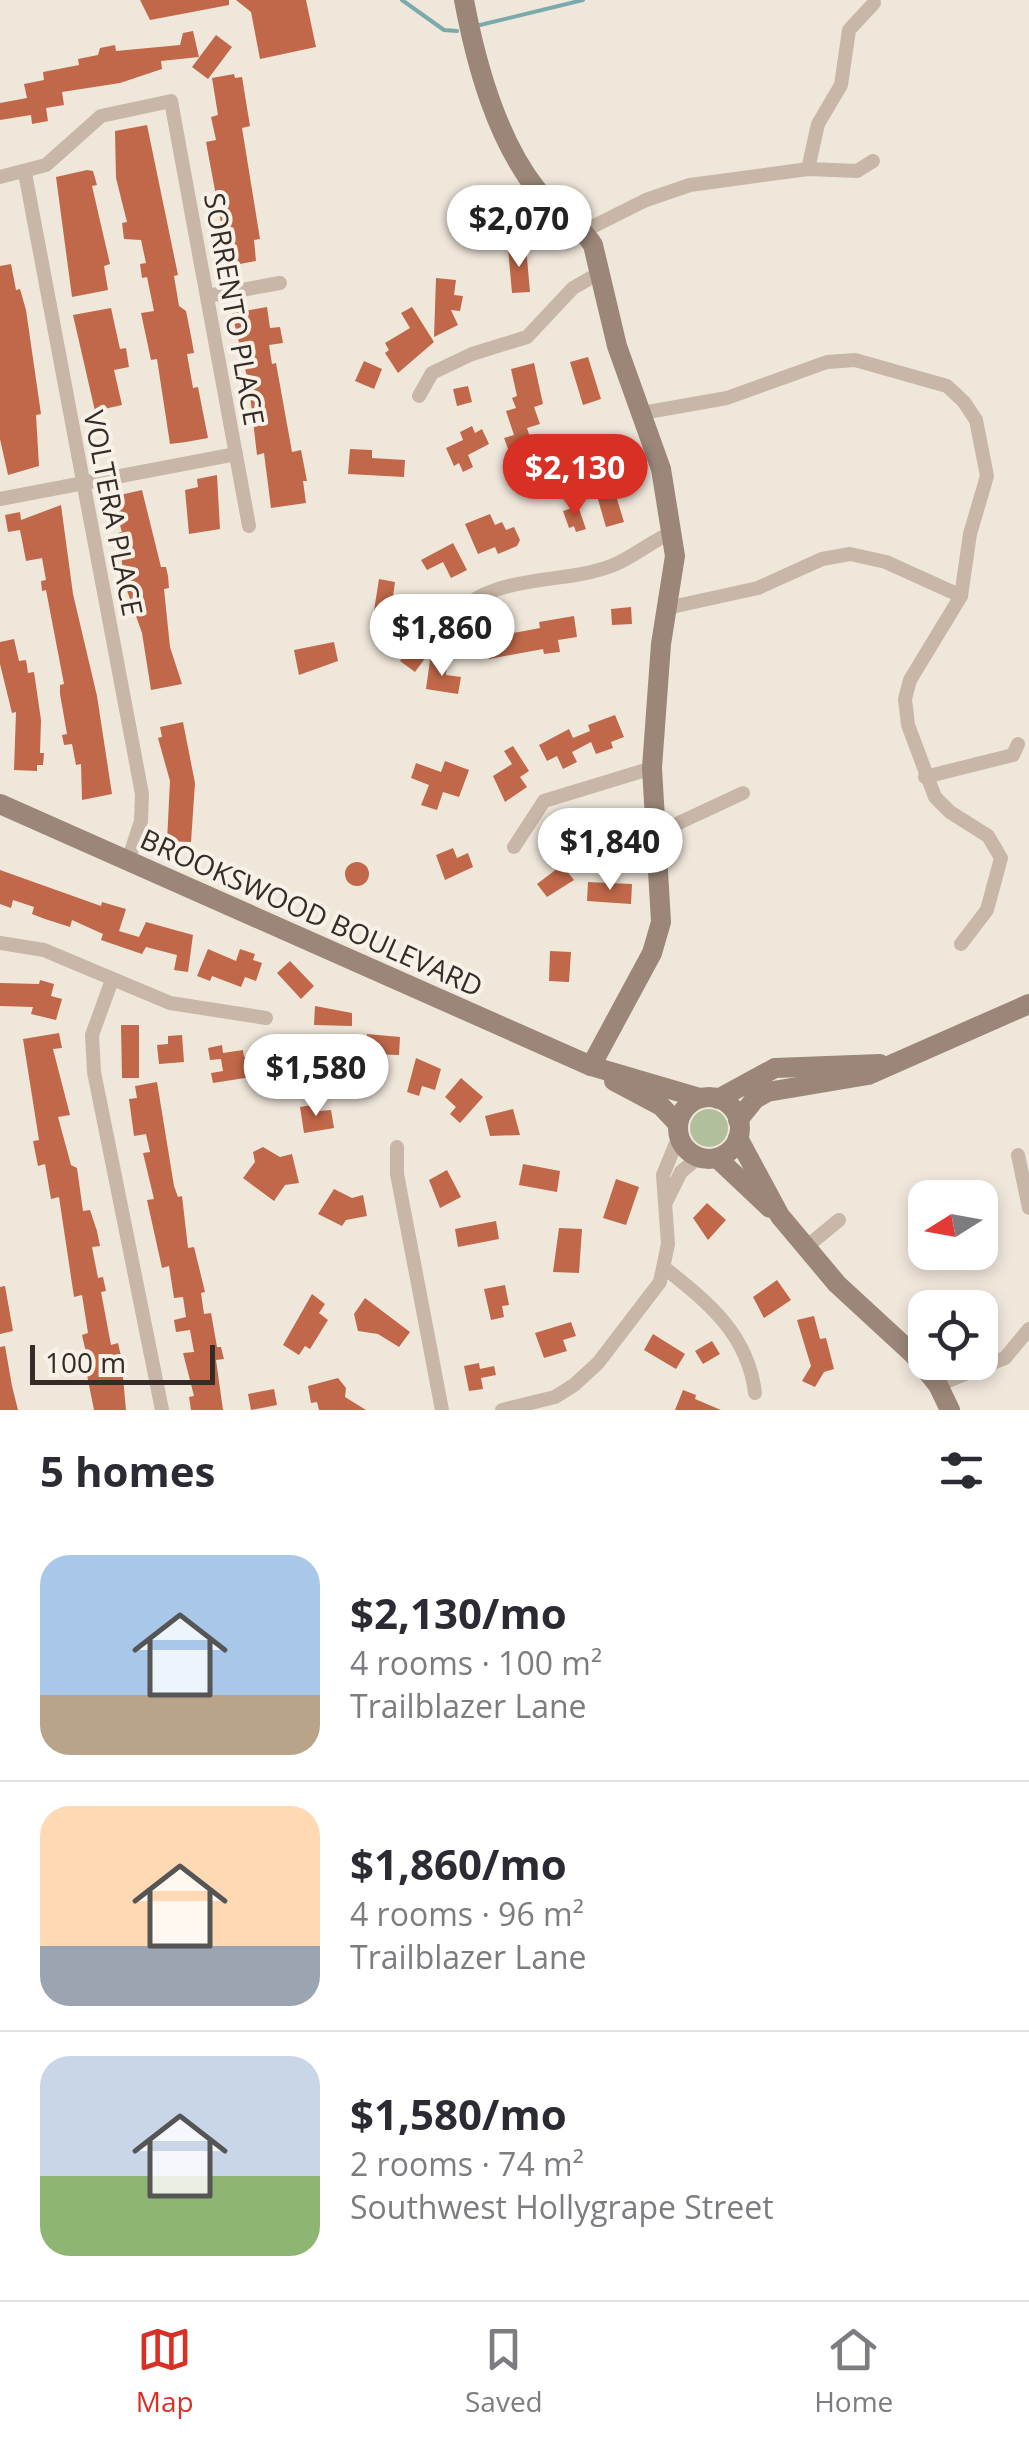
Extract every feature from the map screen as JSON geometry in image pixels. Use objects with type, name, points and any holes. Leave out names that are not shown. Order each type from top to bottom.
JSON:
[{"type":"main road","points":[[464,0],[480,68],[518,160],[543,198],[594,244],[617,346],[661,469],[673,532],[652,768],[662,907],[658,936],[596,1068]]},
{"type":"main road","name":"BROOKSWOOD BOULEVARD","points":[[0,804],[596,1068],[660,1106],[678,1130]]},
{"type":"main road","points":[[708,1158],[738,1129],[754,1099],[767,1092],[868,1075],[1029,1004]]},
{"type":"main road","points":[[780,1216],[708,1158],[684,1147],[678,1130],[685,1108],[776,1068],[892,1065]]},
{"type":"main road","name":"BROOKSWOOD BOULEVARD","points":[[596,1068],[709,1098]]},
{"type":"main road","points":[[709,1098],[738,1129],[780,1216],[804,1248],[899,1338],[938,1384],[950,1410]]},
{"type":"street","points":[[808,169],[818,124],[841,84],[848,30],[874,3]]},
{"type":"street","name":"SORRENTO PLACE","points":[[25,172],[52,161],[101,116],[171,101],[249,526]]},
{"type":"street","points":[[584,231],[646,200],[690,185],[808,169],[858,171],[873,161]]},
{"type":"street","points":[[0,177],[25,172]]},
{"type":"street","name":"VOLTERA PLACE","points":[[25,172],[142,794],[141,821],[128,861]]},
{"type":"street","points":[[419,396],[432,373],[472,354],[528,338],[573,288],[601,272]]},
{"type":"street","points":[[208,296],[280,283]]},
{"type":"street","points":[[642,413],[751,392],[827,362],[855,360],[891,366],[946,386],[976,420],[986,476],[970,534],[962,596],[910,680],[905,699],[908,725],[926,778],[950,812],[988,836],[1000,858],[987,910],[960,944]]},
{"type":"street","points":[[0,499],[236,454]]},
{"type":"street","points":[[449,621],[474,600],[529,580],[610,566],[673,532]]},
{"type":"street","points":[[667,608],[758,588],[822,560],[850,554],[896,566],[962,596]]},
{"type":"street","points":[[926,778],[997,761],[1013,755],[1018,744]]},
{"type":"street","points":[[514,847],[544,801],[652,768]]},
{"type":"street","points":[[656,834],[743,793]]},
{"type":"street","points":[[0,943],[44,950],[170,1003],[266,1018]]},
{"type":"street","points":[[112,980],[92,1035],[94,1072],[162,1410]]},
{"type":"street","points":[[502,1410],[555,1397],[574,1386],[608,1350],[666,1269],[663,1175],[678,1130]]},
{"type":"street","points":[[396,1148],[442,1410]]},
{"type":"street","points":[[1018,1155],[1029,1208]]},
{"type":"street","points":[[665,1203],[681,1172],[708,1158]]},
{"type":"street","points":[[804,1248],[839,1220]]},
{"type":"street","points":[[666,1269],[730,1325],[744,1344],[756,1393]]},
{"type":"street","points":[[938,1384],[1004,1358],[1029,1329]]},
{"type":"green space","points":[[709,1109],[723,1114],[728,1128],[723,1142],[709,1147],[695,1142],[690,1128],[695,1114]]},
{"type":"building","points":[[140,0],[229,0],[229,5],[150,20]]},
{"type":"building","points":[[236,0],[306,0],[316,47],[260,59],[251,12]]},
{"type":"building","points":[[193,31],[199,57],[161,61],[162,69],[120,83],[62,92],[64,105],[46,108],[48,121],[32,124],[31,115],[0,120],[0,103],[27,98],[24,84],[44,80],[43,72],[79,65],[78,59],[98,55],[100,48],[115,45],[116,51],[180,45],[183,33]]},
{"type":"building","points":[[216,35],[232,47],[208,79],[192,67]]},
{"type":"building","points":[[234,74],[235,78],[242,77],[250,126],[242,128],[260,239],[254,240],[256,261],[229,266],[206,142],[216,140],[211,117],[218,115],[212,78]]},
{"type":"building","points":[[147,125],[178,275],[174,276],[179,306],[186,311],[194,353],[187,354],[193,388],[198,387],[208,438],[170,444],[157,359],[151,360],[141,313],[154,311],[147,277],[142,278],[140,264],[146,263],[141,240],[124,239],[122,223],[127,222],[116,178],[115,131]]},
{"type":"building","points":[[93,171],[97,185],[92,186],[110,264],[104,266],[108,290],[72,297],[56,177]]},
{"type":"building","points":[[526,247],[530,292],[512,293],[508,248]]},
{"type":"building","points":[[11,264],[16,290],[20,289],[26,310],[41,414],[36,415],[39,466],[8,475],[0,439],[0,266]]},
{"type":"building","points":[[436,278],[456,280],[454,295],[463,296],[460,311],[451,310],[458,325],[434,337]]},
{"type":"building","points":[[267,307],[270,328],[280,327],[283,343],[269,345],[272,364],[276,363],[292,452],[301,450],[307,481],[303,481],[306,503],[271,508],[264,453],[257,455],[249,386],[244,387],[242,378],[247,377],[232,313]]},
{"type":"building","points":[[412,307],[434,342],[398,373],[385,353],[389,350],[385,343],[410,328],[401,313]]},
{"type":"building","points":[[111,308],[120,349],[126,348],[129,367],[114,370],[122,405],[95,411],[73,315]]},
{"type":"building","points":[[588,357],[601,399],[583,405],[570,362]]},
{"type":"building","points":[[364,361],[382,369],[374,389],[355,381]]},
{"type":"building","points":[[534,363],[543,404],[534,407],[540,424],[527,428],[534,449],[511,457],[504,438],[514,435],[506,411],[516,408],[511,369]]},
{"type":"building","points":[[468,386],[472,402],[457,406],[453,389]]},
{"type":"building","points":[[472,426],[475,433],[482,429],[489,444],[468,455],[473,467],[463,472],[459,463],[454,466],[446,448],[463,440],[460,432]]},
{"type":"building","points":[[350,449],[372,450],[372,458],[405,460],[404,477],[348,474]]},
{"type":"building","points":[[217,475],[220,529],[189,534],[185,490],[198,487],[197,479]]},
{"type":"building","points":[[610,476],[624,522],[606,527],[593,482]]},
{"type":"building","points":[[142,490],[161,567],[166,567],[168,576],[169,588],[164,589],[170,647],[182,684],[151,690],[142,633],[125,585],[118,533],[122,532],[111,497]]},
{"type":"building","points":[[61,505],[73,594],[97,696],[112,794],[82,800],[81,764],[76,765],[72,744],[64,745],[62,735],[67,734],[60,694],[60,685],[64,684],[46,590],[42,591],[41,581],[46,580],[42,558],[26,561],[20,530],[8,532],[5,515],[20,512],[21,520]]},
{"type":"building","points":[[578,506],[586,529],[576,532],[574,526],[569,528],[563,511]]},
{"type":"building","points":[[490,514],[495,525],[502,522],[506,530],[514,527],[520,540],[517,546],[498,554],[495,547],[478,554],[465,524]]},
{"type":"building","points":[[453,543],[467,570],[451,578],[443,562],[427,570],[421,560]]},
{"type":"building","points":[[379,579],[395,582],[390,619],[373,617]]},
{"type":"building","points":[[631,607],[632,624],[612,625],[611,609]]},
{"type":"building","points":[[574,616],[577,637],[558,640],[560,652],[544,654],[543,649],[489,659],[487,650],[501,647],[498,636],[540,628],[539,622]]},
{"type":"building","points":[[14,639],[19,661],[26,660],[28,673],[34,672],[41,720],[40,753],[44,753],[43,765],[37,765],[37,771],[14,770],[16,712],[12,713],[0,664],[0,642]]},
{"type":"building","points":[[414,641],[429,653],[415,672],[400,661]]},
{"type":"building","points":[[334,642],[338,661],[299,675],[294,650]]},
{"type":"building","points":[[430,660],[447,663],[446,675],[461,677],[458,694],[426,689]]},
{"type":"building","points":[[615,715],[624,737],[611,742],[613,748],[596,754],[591,742],[572,752],[577,762],[563,769],[557,756],[547,761],[539,745],[569,729],[573,738],[590,731],[588,725]]},
{"type":"building","points":[[183,722],[195,783],[191,842],[167,841],[170,781],[158,738],[162,737],[160,727]]},
{"type":"building","points":[[513,746],[529,771],[520,777],[527,787],[505,802],[493,776],[512,764],[504,751]]},
{"type":"building","points":[[445,761],[469,770],[459,797],[443,792],[437,810],[421,805],[429,785],[411,778],[416,763],[441,772]]},
{"type":"building","points":[[453,848],[457,858],[468,853],[473,867],[445,880],[436,855]]},
{"type":"building","points":[[357,862],[369,874],[357,886],[345,874]]},
{"type":"building","points":[[562,865],[574,880],[547,897],[537,884]]},
{"type":"building","points":[[0,870],[101,906],[102,902],[126,909],[119,931],[139,937],[146,922],[193,935],[188,972],[174,970],[177,955],[146,947],[142,954],[101,940],[103,934],[72,920],[70,927],[32,914],[34,907],[13,900],[11,908],[0,904]]},
{"type":"building","points":[[588,882],[632,884],[631,904],[587,901]]},
{"type":"building","points":[[208,949],[236,961],[240,949],[255,954],[253,960],[262,963],[256,981],[245,977],[241,987],[212,976],[210,981],[197,976]]},
{"type":"building","points":[[550,951],[571,952],[569,982],[549,981]]},
{"type":"building","points":[[290,961],[314,986],[301,999],[277,973]]},
{"type":"building","points":[[40,980],[54,984],[51,996],[62,999],[56,1020],[31,1014],[33,1007],[0,1006],[0,983],[39,984]]},
{"type":"building","points":[[315,1006],[352,1013],[352,1026],[314,1025]]},
{"type":"building","points":[[121,1025],[139,1025],[139,1078],[122,1078]]},
{"type":"building","points":[[59,1033],[62,1048],[53,1049],[70,1115],[58,1117],[71,1165],[77,1168],[83,1211],[90,1210],[97,1231],[100,1246],[92,1247],[98,1278],[103,1277],[106,1291],[101,1292],[111,1345],[118,1343],[121,1356],[126,1410],[94,1410],[82,1335],[88,1333],[82,1295],[74,1297],[59,1197],[51,1199],[45,1164],[38,1166],[33,1141],[39,1140],[23,1039]]},
{"type":"building","points":[[367,1034],[400,1037],[399,1055],[366,1054]]},
{"type":"building","points":[[182,1035],[184,1062],[159,1064],[157,1045],[168,1044],[168,1036]]},
{"type":"building","points":[[222,1045],[223,1053],[243,1050],[244,1057],[254,1055],[258,1076],[213,1083],[211,1073],[223,1071],[221,1059],[210,1060],[208,1048]]},
{"type":"building","points":[[307,1046],[314,1064],[284,1076],[276,1055]]},
{"type":"building","points":[[416,1058],[441,1069],[435,1090],[422,1086],[419,1096],[407,1092]]},
{"type":"building","points":[[461,1078],[483,1097],[460,1123],[450,1114],[456,1107],[445,1097]]},
{"type":"building","points":[[157,1082],[174,1186],[178,1197],[182,1196],[188,1248],[194,1247],[205,1292],[201,1293],[204,1314],[211,1313],[217,1347],[221,1347],[224,1359],[216,1360],[223,1410],[191,1410],[189,1397],[194,1396],[183,1353],[194,1352],[190,1330],[176,1332],[174,1320],[186,1317],[183,1297],[174,1298],[169,1266],[162,1268],[147,1200],[154,1199],[143,1153],[150,1152],[146,1134],[134,1136],[129,1099],[137,1098],[135,1086]]},
{"type":"building","points":[[318,1104],[319,1111],[331,1110],[334,1128],[304,1133],[300,1107]]},
{"type":"building","points":[[513,1109],[520,1135],[490,1136],[485,1116]]},
{"type":"building","points":[[263,1147],[280,1157],[292,1154],[299,1183],[285,1185],[274,1201],[243,1178],[255,1162],[253,1152]]},
{"type":"building","points":[[523,1164],[560,1171],[557,1192],[519,1185]]},
{"type":"building","points":[[447,1170],[461,1197],[440,1208],[429,1180]]},
{"type":"building","points":[[616,1179],[639,1187],[626,1225],[603,1218]]},
{"type":"building","points":[[334,1189],[352,1198],[363,1195],[367,1216],[346,1220],[342,1226],[318,1214]]},
{"type":"building","points":[[707,1203],[726,1220],[708,1240],[693,1218]]},
{"type":"building","points":[[496,1221],[499,1239],[458,1247],[455,1229]]},
{"type":"building","points":[[559,1228],[582,1229],[579,1273],[553,1272]]},
{"type":"building","points":[[777,1280],[791,1300],[764,1318],[753,1297]]},
{"type":"building","points":[[505,1285],[509,1305],[502,1306],[504,1317],[491,1320],[484,1289]]},
{"type":"building","points":[[5,1286],[13,1331],[0,1334],[0,1287]]},
{"type":"building","points":[[312,1294],[325,1304],[319,1313],[328,1320],[310,1349],[305,1346],[299,1355],[283,1345]]},
{"type":"building","points":[[365,1298],[410,1332],[399,1347],[378,1334],[358,1331],[354,1314]]},
{"type":"building","points":[[814,1316],[820,1339],[826,1338],[834,1369],[824,1372],[815,1387],[802,1381],[811,1366],[797,1320]]},
{"type":"building","points":[[571,1322],[576,1336],[563,1340],[567,1351],[544,1358],[535,1333]]},
{"type":"building","points":[[653,1334],[685,1354],[676,1369],[644,1350]]},
{"type":"building","points":[[712,1341],[720,1354],[703,1364],[695,1351]]},
{"type":"building","points":[[5,1346],[18,1410],[0,1410],[0,1347]]},
{"type":"building","points":[[479,1363],[480,1369],[494,1366],[496,1375],[481,1378],[483,1389],[469,1391],[464,1366]]},
{"type":"building","points":[[338,1378],[346,1388],[345,1397],[366,1410],[319,1410],[317,1402],[311,1403],[308,1386]]},
{"type":"building","points":[[274,1389],[277,1405],[251,1410],[248,1394]]},
{"type":"building","points":[[683,1390],[696,1395],[695,1399],[721,1410],[675,1410]]},
{"type":"waterway","points":[[402,0],[444,30],[457,31]]},
{"type":"waterway","points":[[480,25],[583,0]]}]
